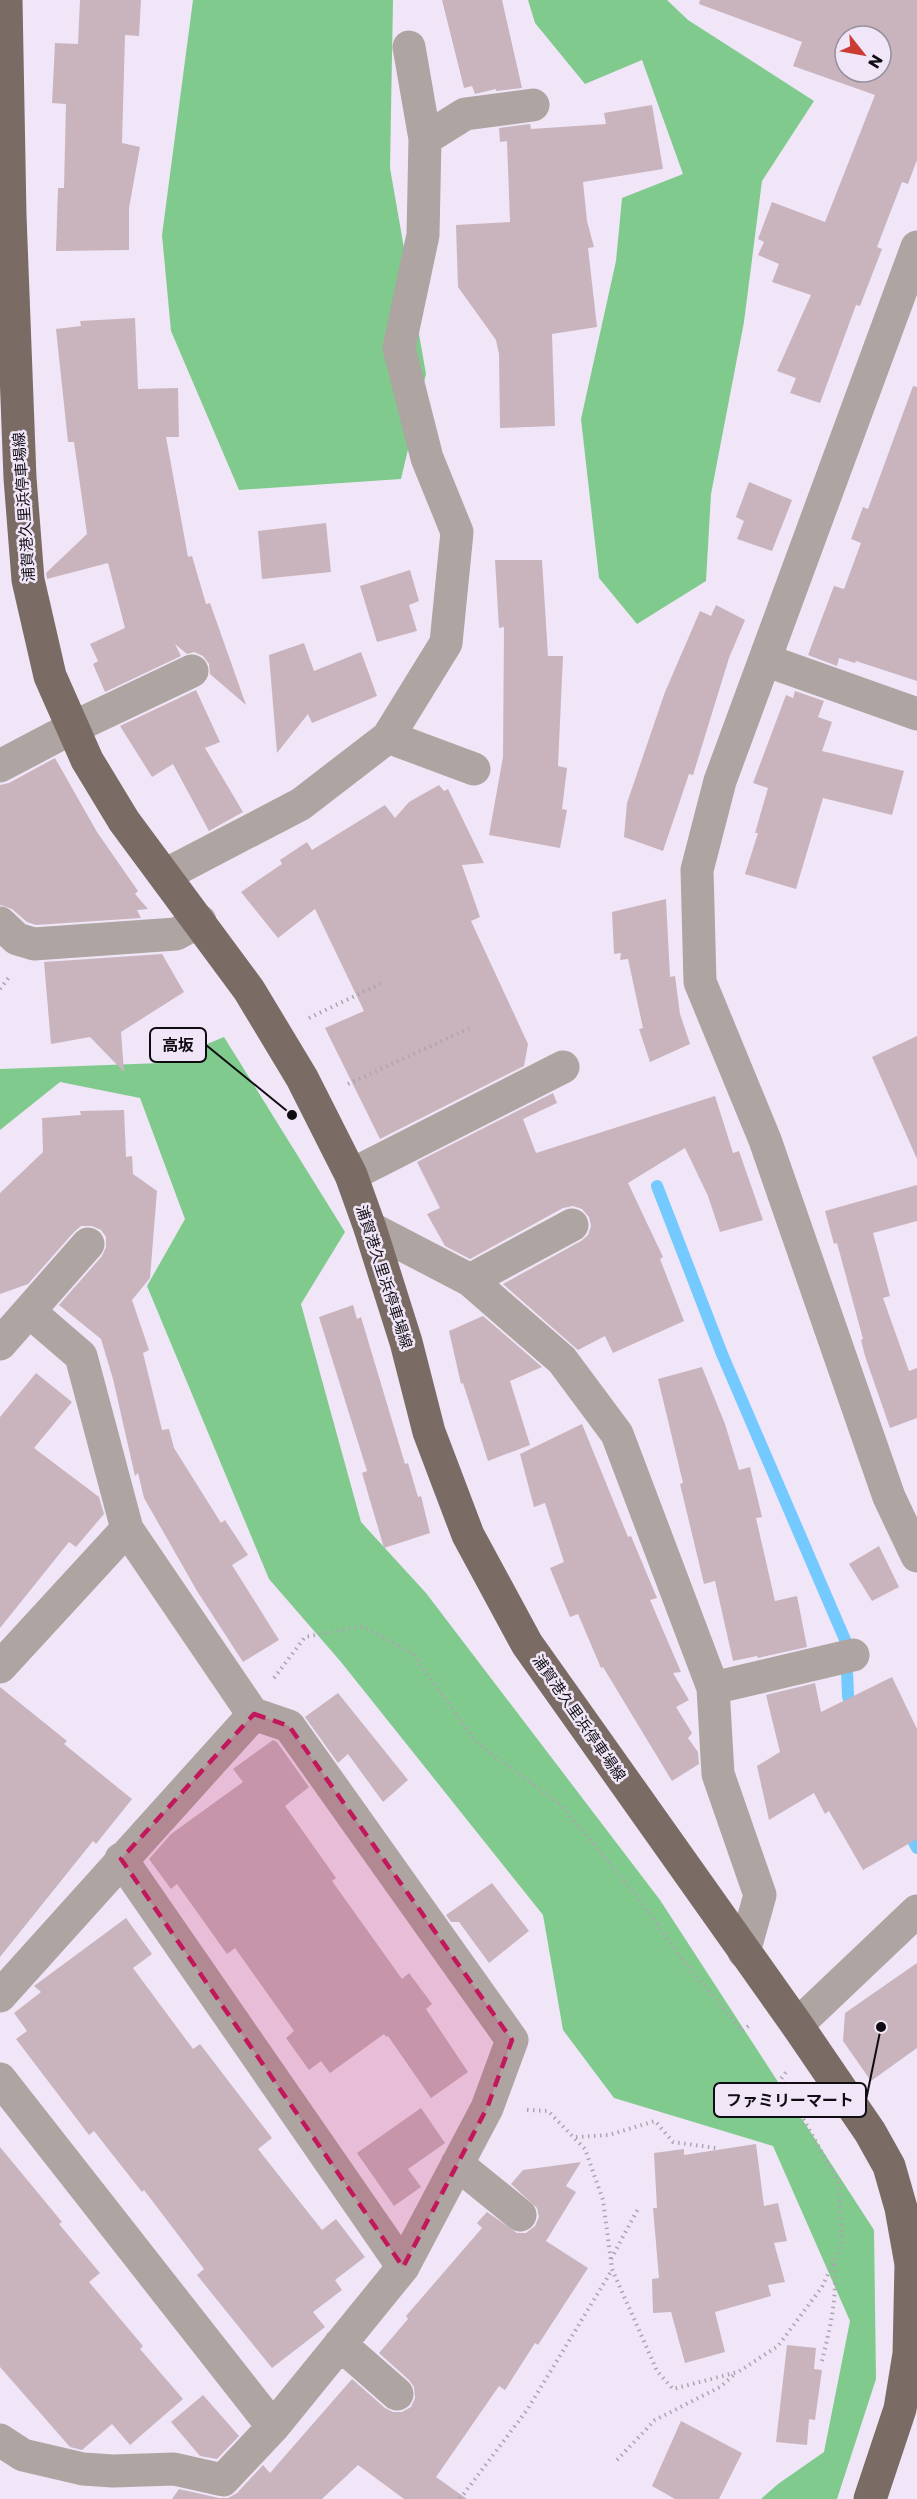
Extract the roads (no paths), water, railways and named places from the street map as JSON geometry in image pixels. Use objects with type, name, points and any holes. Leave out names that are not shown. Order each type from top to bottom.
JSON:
[{"type":"main road","name":"浦賀港久里浜停車場線","points":[[6,0],[10,215],[20,478],[27,580],[50,676],[72,728],[124,821],[249,990],[313,1100],[351,1175],[405,1342],[429,1432],[468,1534],[527,1644],[797,2025],[870,2132],[909,2210],[911,2264],[909,2354],[900,2409],[870,2499]]},
{"type":"street","points":[[165,875],[301,804],[388,737],[446,644],[457,532],[427,458],[399,348],[423,235],[425,138],[409,47]]},
{"type":"street","points":[[425,138],[465,114],[533,105]]},
{"type":"street","points":[[917,248],[720,781],[697,870],[700,982],[765,1140],[889,1497],[917,1556]]},
{"type":"street","points":[[765,660],[917,714]]},
{"type":"street","points":[[0,766],[72,728],[192,671]]},
{"type":"street","points":[[388,737],[474,769]]},
{"type":"street","points":[[0,923],[17,939],[33,944],[176,934],[200,921]]},
{"type":"street","points":[[351,1175],[563,1066]]},
{"type":"street","points":[[470,1280],[572,1225]]},
{"type":"street","points":[[370,1228],[470,1280],[562,1360],[617,1434],[713,1688],[718,1774],[760,1895],[744,1952]]},
{"type":"street","points":[[0,1344],[88,1244]]},
{"type":"street","points":[[0,2441],[23,2456],[83,2469],[174,2469],[230,2489],[273,2427],[403,2267],[487,2108],[512,2040],[289,1726],[252,1712],[127,1529],[81,1356],[30,1312]]},
{"type":"street","points":[[0,1667],[127,1529]]},
{"type":"street","points":[[713,1688],[845,1657]]},
{"type":"street","points":[[0,1996],[252,1712]]},
{"type":"street","points":[[121,1859],[403,2267]]},
{"type":"street","points":[[797,2025],[917,1911]]},
{"type":"street","points":[[0,2079],[273,2427]]},
{"type":"street","points":[[457,2164],[520,2215]]},
{"type":"street","points":[[340,2344],[397,2394]]},
{"type":"waterway","points":[[657,1186],[722,1354],[846,1642],[848,1696],[852,1713]]},
{"type":"waterway","points":[[907,1829],[917,1848]]},
{"type":"place","name":"高坂","points":[[292,1115]]},
{"type":"place","name":"ファミリーマート","points":[[881,2027]]}]
